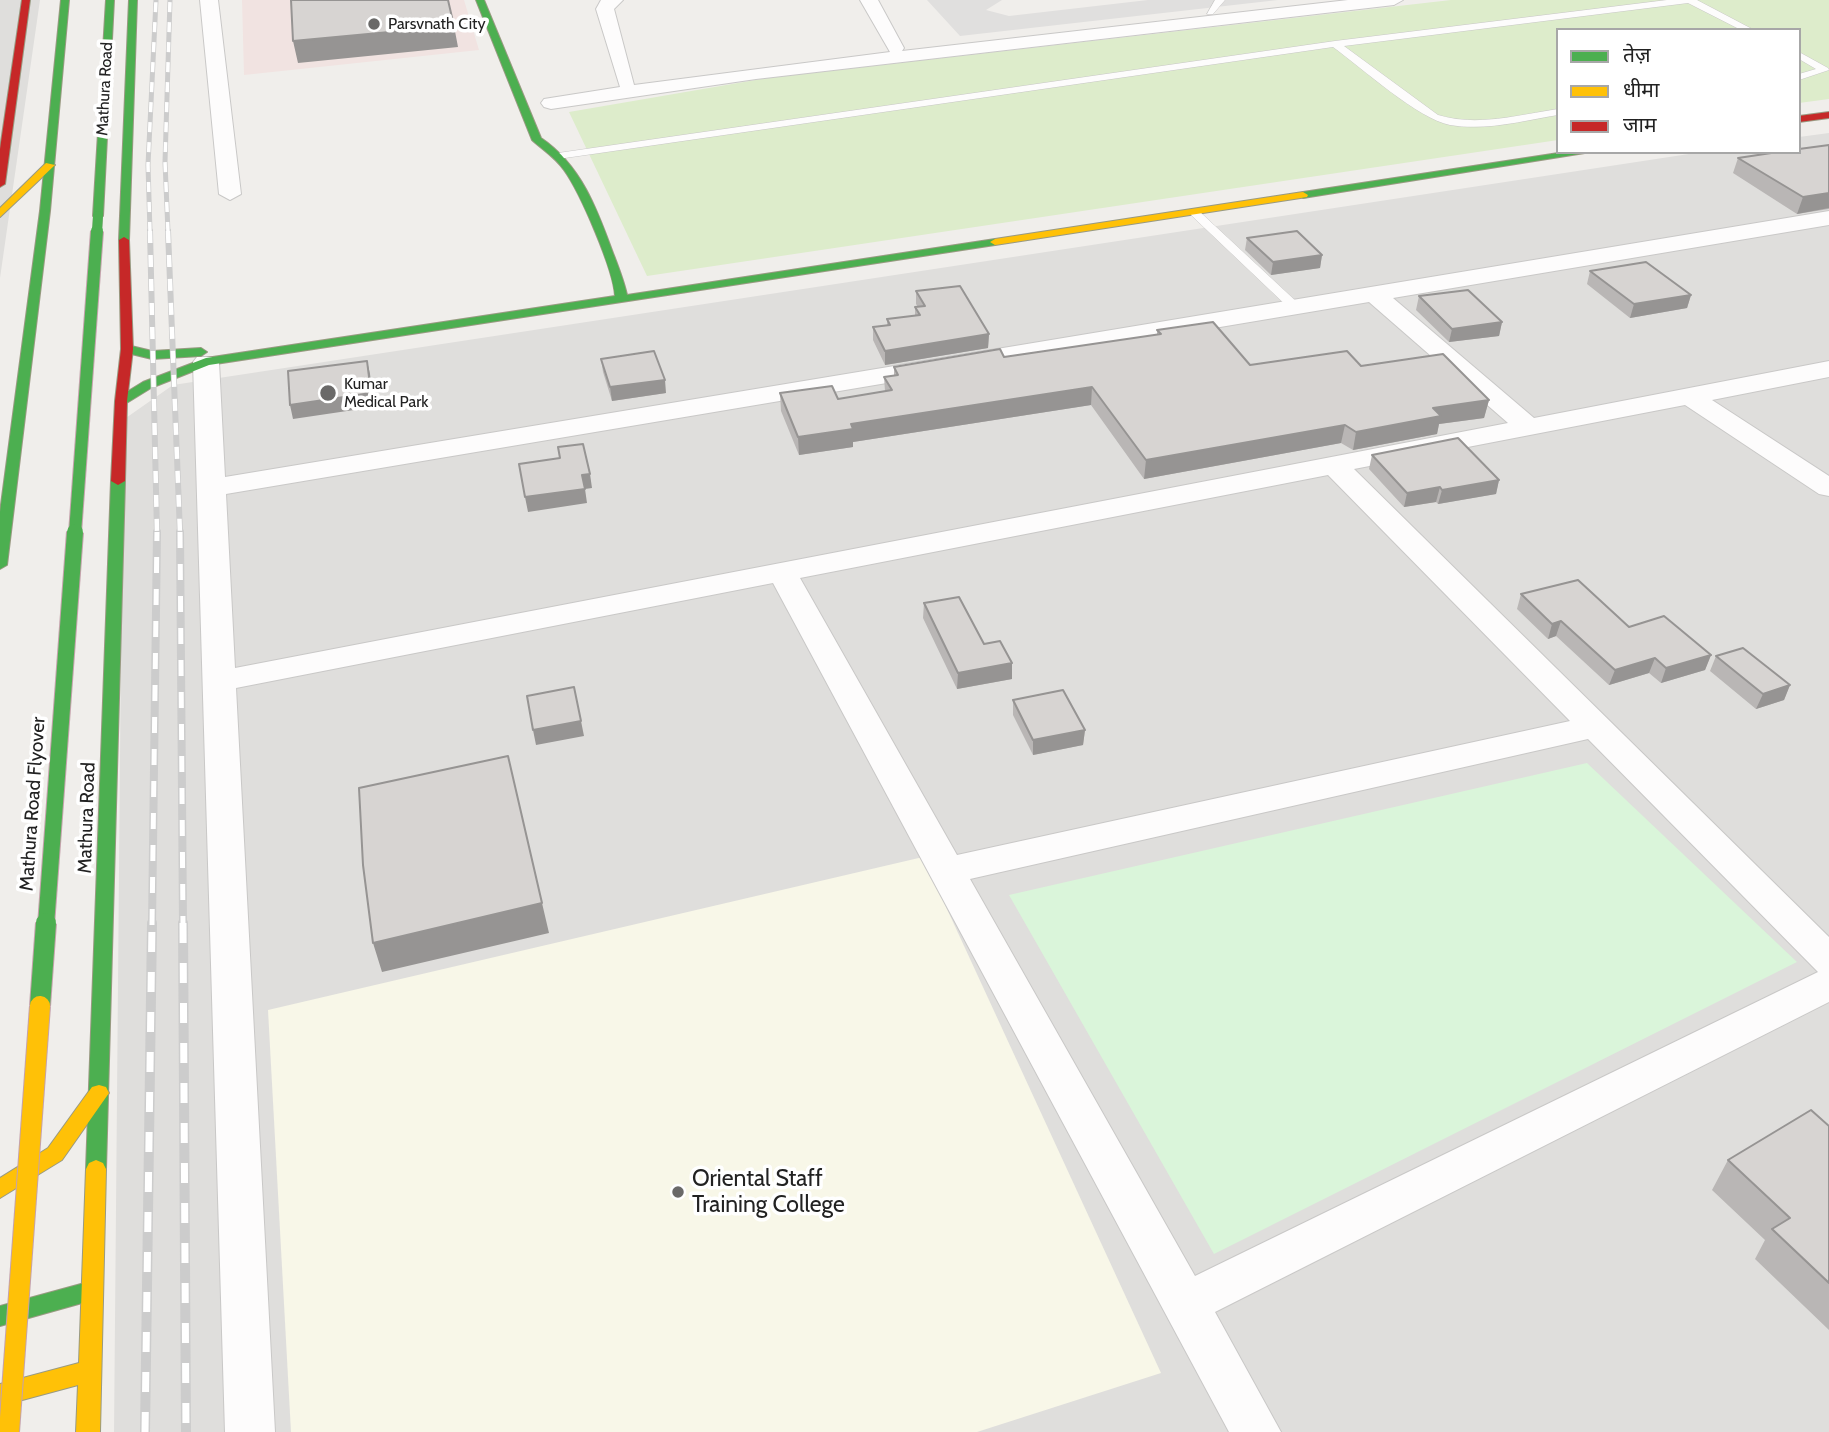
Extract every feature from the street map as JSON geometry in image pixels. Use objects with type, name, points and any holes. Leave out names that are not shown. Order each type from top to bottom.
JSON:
[{"type":"main road","points":[[0,184],[26,0]]},
{"type":"main road","points":[[0,565],[45,211],[65,0]]},
{"type":"main road","name":"Mathura Road","points":[[101,178],[110,0]]},
{"type":"main road","name":"Mathura Road","points":[[88,1432],[121,401],[127,349],[123,205],[133,0]]},
{"type":"main road","points":[[480,0],[537,140],[557,146],[585,195],[621,296]]},
{"type":"main road","points":[[1801,113],[1829,108]]},
{"type":"main road","points":[[1801,119],[1829,115]]},
{"type":"main road","points":[[121,401],[147,385],[206,362],[1556,149]]},
{"type":"main road","points":[[127,349],[152,355],[209,352],[1195,213],[1573,154]]},
{"type":"main road","points":[[0,214],[50,165]]},
{"type":"main road","points":[[101,178],[123,205]]},
{"type":"main road","name":"Mathura Road Flyover","points":[[9,1432],[101,178]]},
{"type":"main road","points":[[0,1189],[55,1154],[99,1093]]},
{"type":"main road","points":[[0,1316],[92,1291]]},
{"type":"main road","points":[[0,1395],[90,1371]]},
{"type":"street","points":[[209,0],[230,194]]},
{"type":"street","points":[[614,0],[607,4],[605,9],[626,83]]},
{"type":"street","points":[[869,0],[895,48]]},
{"type":"street","points":[[1317,0],[1215,6],[626,83],[551,104],[757,73],[1394,0]]},
{"type":"street","points":[[211,488],[1829,218]]},
{"type":"street","points":[[1374,294],[1528,427]]},
{"type":"street","points":[[206,362],[250,1432]]},
{"type":"street","points":[[219,681],[1829,369]]},
{"type":"street","points":[[1689,396],[1829,488]]},
{"type":"street","points":[[1334,465],[1829,961]]},
{"type":"street","points":[[782,572],[1256,1432]]},
{"type":"street","points":[[946,871],[1594,727]]},
{"type":"street","points":[[1185,1304],[1829,984]]},
{"type":"lane","points":[[557,146],[1689,0],[1745,28]]},
{"type":"lane","points":[[1335,44],[1434,117],[1446,122],[1473,124],[1556,112]]},
{"type":"lane","points":[[1801,56],[1824,70],[1820,74],[1801,77]]},
{"type":"lane","points":[[1195,213],[1295,307]]},
{"type":"shaded area","points":[[0,0],[40,0],[0,278]]},
{"type":"shaded area","points":[[242,0],[464,0],[479,50],[244,75]]},
{"type":"shaded area","points":[[927,0],[1002,0],[986,10],[1009,16],[1148,0],[1278,0],[960,36]]},
{"type":"shaded area","points":[[1829,133],[1829,1432],[114,1432],[123,420],[173,385],[1689,154],[1801,154],[1801,137]]},
{"type":"shaded area","name":"Oriental Staff Training College","points":[[923,857],[1161,1373],[977,1432],[291,1432],[268,1010]]},
{"type":"green space","points":[[1451,0],[1829,0],[1829,99],[1801,103],[1801,28],[1556,28],[1556,140],[647,276],[569,112],[767,78]]},
{"type":"green space","points":[[1587,763],[1797,962],[1214,1254],[1009,895]]},
{"type":"building","points":[[291,0],[448,0],[454,26],[293,41]]},
{"type":"building","points":[[1829,145],[1829,193],[1803,197],[1738,158],[1765,154],[1801,154],[1801,149]]},
{"type":"building","points":[[1297,231],[1322,255],[1273,262],[1247,238]]},
{"type":"building","points":[[1646,262],[1691,295],[1634,304],[1590,271]]},
{"type":"building","points":[[960,286],[989,334],[885,351],[873,327],[890,325],[887,319],[920,315],[915,307],[925,306],[916,291]]},
{"type":"building","points":[[1468,290],[1502,322],[1452,329],[1419,296]]},
{"type":"building","points":[[1213,322],[1250,365],[1347,351],[1361,366],[1443,354],[1489,400],[1433,408],[1441,416],[1356,432],[1345,425],[1146,460],[1092,387],[851,424],[853,429],[798,437],[780,393],[832,386],[838,399],[892,390],[884,377],[898,375],[894,367],[1000,349],[1004,357],[1161,334],[1157,330]]},
{"type":"building","points":[[654,351],[665,380],[610,387],[601,359]]},
{"type":"building","points":[[367,361],[371,393],[290,405],[288,371]]},
{"type":"building","points":[[1458,438],[1499,480],[1407,493],[1372,455]]},
{"type":"building","points":[[583,444],[590,474],[582,475],[585,489],[525,497],[519,464],[560,458],[558,447]]},
{"type":"building","points":[[1578,580],[1629,627],[1664,616],[1711,655],[1666,668],[1655,658],[1615,670],[1561,621],[1552,624],[1521,594]]},
{"type":"building","points":[[959,597],[984,644],[1000,641],[1012,663],[958,673],[924,603]]},
{"type":"building","points":[[1743,648],[1790,685],[1763,694],[1716,656]]},
{"type":"building","points":[[574,687],[581,721],[533,730],[527,696]]},
{"type":"building","points":[[1063,690],[1085,730],[1033,740],[1013,700]]},
{"type":"building","points":[[508,756],[542,903],[373,943],[363,865],[359,788]]},
{"type":"building","points":[[1811,1110],[1829,1126],[1829,1283],[1772,1229],[1790,1218],[1728,1160]]},
{"type":"railway","points":[[150,232],[148,165],[156,0]]},
{"type":"railway","points":[[168,232],[165,162],[170,0]]},
{"type":"railway","points":[[150,231],[157,533]]},
{"type":"railway","points":[[168,231],[180,533]]},
{"type":"railway","points":[[180,532],[183,925]]},
{"type":"railway","points":[[152,925],[157,533]]},
{"type":"railway","points":[[145,1432],[152,923]]},
{"type":"railway","points":[[183,923],[186,1432]]},
{"type":"traffic: fast","points":[[0,565],[45,211],[65,0]]},
{"type":"traffic: fast","points":[[98,216],[110,0]]},
{"type":"traffic: fast","points":[[124,240],[133,0]]},
{"type":"traffic: fast","points":[[480,0],[537,140],[553,151],[567,167],[590,207],[621,292],[621,300]]},
{"type":"traffic: fast","points":[[1303,195],[1573,154]]},
{"type":"traffic: fast","points":[[40,1006],[98,216]]},
{"type":"traffic: fast","points":[[121,401],[147,385],[206,362],[995,242]]},
{"type":"traffic: fast","points":[[127,349],[152,355],[201,352]]},
{"type":"traffic: fast","points":[[96,1169],[118,481]]},
{"type":"traffic: fast","points":[[0,1316],[92,1291]]},
{"type":"traffic: slow","points":[[0,214],[50,165]]},
{"type":"traffic: slow","points":[[995,242],[1303,195]]},
{"type":"traffic: slow","points":[[9,1432],[40,1006]]},
{"type":"traffic: slow","points":[[0,1189],[55,1154],[99,1093]]},
{"type":"traffic: slow","points":[[88,1432],[96,1169]]},
{"type":"traffic: slow","points":[[0,1395],[90,1371]]},
{"type":"traffic: jam","points":[[0,184],[26,0]]},
{"type":"traffic: jam","points":[[1801,119],[1829,115]]},
{"type":"traffic: jam","points":[[118,481],[121,401],[127,349],[124,240]]},
{"type":"place","name":"Parsvnath City","points":[[374,24]]},
{"type":"place","name":"Kumar Medical Park","points":[[328,393]]},
{"type":"place","name":"Oriental Staff Training College","points":[[678,1192]]}]
